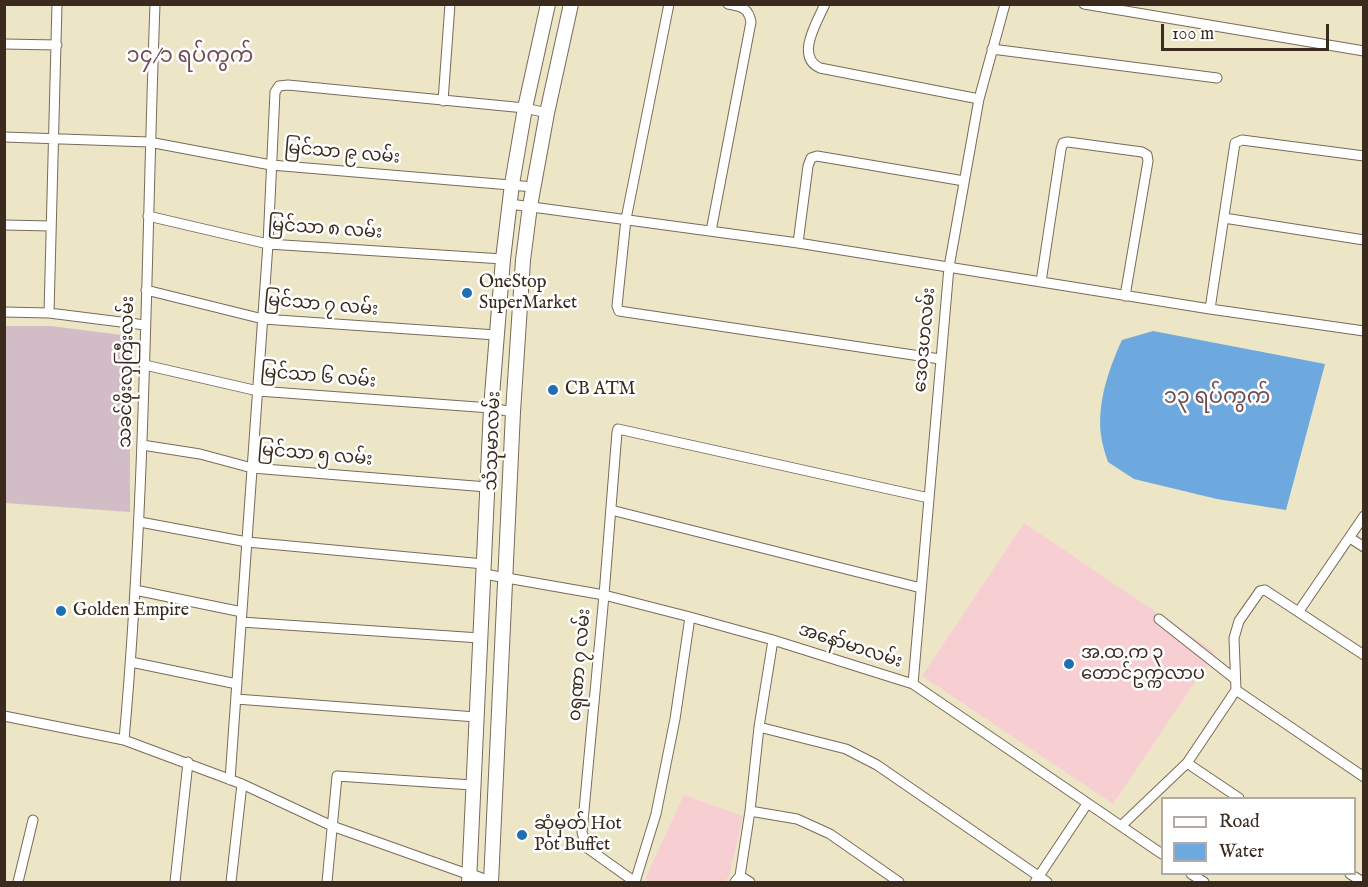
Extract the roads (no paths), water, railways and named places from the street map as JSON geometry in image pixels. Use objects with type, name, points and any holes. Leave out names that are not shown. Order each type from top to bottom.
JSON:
[{"type":"main road","name":"သံသုမာလမ်း","points":[[470,879],[472,785],[496,335],[512,184],[525,108],[548,4]]},
{"type":"main road","name":"သံသုမာလမ်း","points":[[490,882],[507,578],[513,412],[523,260],[547,113],[571,4]]},
{"type":"main road","points":[[477,712],[500,710]]},
{"type":"main road","points":[[470,879],[490,882]]},
{"type":"street","points":[[49,313],[57,4]]},
{"type":"street","name":"သခင်ဖိုးလှကြီးလမ်း","points":[[124,740],[140,522],[149,142],[155,4]]},
{"type":"street","points":[[444,101],[450,4]]},
{"type":"street","points":[[669,4],[626,219],[617,306],[619,311],[940,359]]},
{"type":"street","points":[[711,231],[751,22],[749,13],[743,8],[728,4]]},
{"type":"street","points":[[825,4],[808,46],[808,60],[813,65],[979,99]]},
{"type":"street","name":"ဒေဝဒဟလမ်း","points":[[914,684],[949,267],[979,99],[1005,4]]},
{"type":"street","points":[[1084,4],[1364,51]]},
{"type":"street","points":[[4,44],[57,45]]},
{"type":"street","points":[[992,49],[1217,78]]},
{"type":"street","points":[[230,780],[268,244],[275,92],[279,86],[288,85],[525,108],[547,113]]},
{"type":"street","name":"မြင်သာ ၉ လမ်း","points":[[4,137],[149,142],[271,165],[534,187]]},
{"type":"street","points":[[1210,309],[1235,143],[1242,140],[1364,156]]},
{"type":"street","points":[[1041,282],[1063,143],[1142,152],[1148,155],[1149,161],[1125,296]]},
{"type":"street","points":[[798,243],[811,158],[817,156],[964,181]]},
{"type":"street","points":[[510,204],[798,243],[1125,296],[1364,331]]},
{"type":"street","name":"မြင်သာ ၈ လမ်း","points":[[148,216],[268,244],[503,259]]},
{"type":"street","points":[[1224,218],[1364,240]]},
{"type":"street","points":[[4,225],[51,226]]},
{"type":"street","name":"မြင်သာ ၇ လမ်း","points":[[146,290],[263,319],[496,335]]},
{"type":"street","points":[[4,312],[49,313],[145,325]]},
{"type":"street","name":"မြင်သာ ၆ လမ်း","points":[[145,365],[258,391],[491,408],[513,412]]},
{"type":"street","name":"၀ရုဏာ ၇ လမ်း","points":[[635,882],[586,847],[582,836],[617,432],[621,429],[929,498]]},
{"type":"street","name":"မြင်သာ ၅ လမ်း","points":[[142,445],[200,454],[252,468],[487,487]]},
{"type":"street","points":[[611,510],[921,588]]},
{"type":"street","points":[[1299,611],[1364,516]]},
{"type":"street","name":"အနော်မာလမ်း","points":[[140,522],[247,542],[484,569],[507,578],[604,595],[690,617],[914,684],[1161,853]]},
{"type":"street","points":[[1350,538],[1364,547]]},
{"type":"street","points":[[135,590],[242,617],[480,638]]},
{"type":"street","points":[[1121,826],[1187,763],[1236,690],[1234,638],[1239,621],[1260,591],[1265,590],[1364,655]]},
{"type":"street","points":[[635,882],[656,814],[675,719],[690,617]]},
{"type":"street","points":[[1160,619],[1235,679]]},
{"type":"street","points":[[750,882],[737,879],[750,811],[759,728],[773,640]]},
{"type":"street","points":[[131,662],[237,684]]},
{"type":"street","points":[[1236,690],[1364,777]]},
{"type":"street","points":[[236,699],[477,712]]},
{"type":"street","points":[[4,716],[124,740],[188,762],[242,784],[332,826],[470,879]]},
{"type":"street","points":[[759,728],[846,749],[877,765],[1040,881],[1088,804]]},
{"type":"street","points":[[175,882],[188,762]]},
{"type":"street","points":[[1187,763],[1238,797]]},
{"type":"street","points":[[327,882],[336,778],[339,776],[472,785]]},
{"type":"street","points":[[231,882],[242,784]]},
{"type":"street","points":[[750,811],[797,819],[830,834],[899,882]]},
{"type":"street","points":[[18,882],[33,820]]},
{"type":"water","points":[[1153,331],[1325,364],[1286,510],[1217,499],[1134,479],[1108,462],[1102,442],[1100,423],[1102,398],[1113,362],[1122,340]]},
{"type":"place","name":"OneStop SuperMarket","points":[[467,293]]},
{"type":"place","name":"CB ATM","points":[[553,390]]},
{"type":"place","name":"Golden Empire","points":[[61,611]]},
{"type":"place","name":"အ.ထ.က ၃ တောင်ဥက္ကလာပ","points":[[1069,664]]},
{"type":"place","name":"ဆုံမှတ် Hot Pot Buffet","points":[[522,835]]},
{"type":"district","name":"၁၄/၁ ရပ်ကွက်","points":[[190,58]]},
{"type":"district","name":"၁၃ ရပ်ကွက်","points":[[1217,399]]}]
